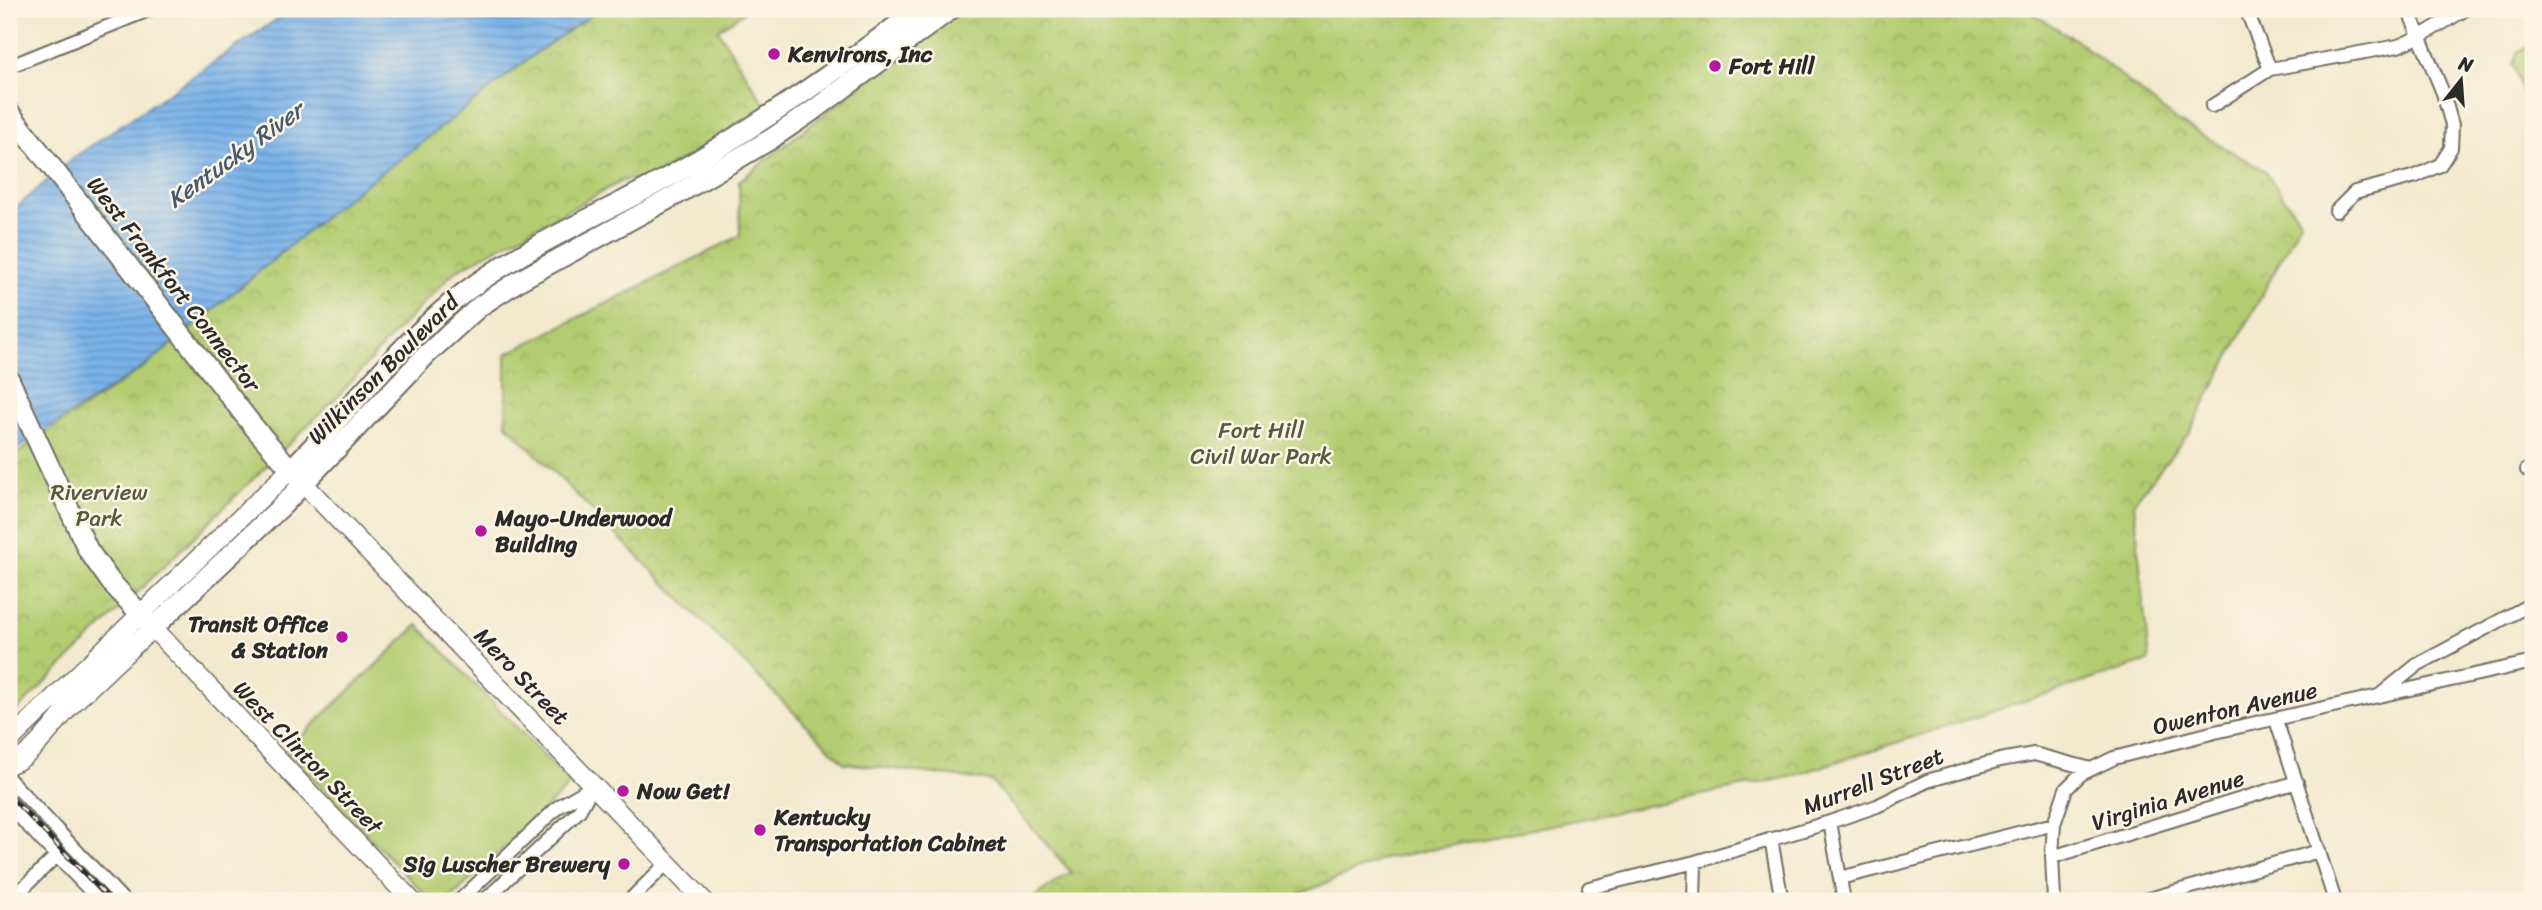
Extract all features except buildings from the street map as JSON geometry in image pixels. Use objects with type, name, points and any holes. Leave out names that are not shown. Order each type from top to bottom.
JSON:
[{"type":"highway","name":"Wilkinson Boulevard","points":[[290,470],[431,321],[466,291],[509,264],[745,132],[815,86],[919,9]]},
{"type":"highway","name":"Wilkinson Boulevard","points":[[146,621],[304,484],[427,354],[480,306],[520,280],[667,201],[771,139],[866,73],[951,9]]},
{"type":"highway","name":"West Frankfort Connector","points":[[9,111],[253,426],[304,484]]},
{"type":"highway","points":[[9,379],[70,513],[99,566],[146,621]]},
{"type":"main road","name":"Wilkinson Boulevard","points":[[9,764],[16,763],[25,755],[146,621],[290,470]]},
{"type":"main road","name":"Mero Street","points":[[304,484],[704,901]]},
{"type":"main road","name":"Wilkinson Boulevard","points":[[9,741],[146,621]]},
{"type":"main road","name":"West Clinton Street","points":[[146,621],[412,901]]},
{"type":"street","points":[[11,62],[151,9]]},
{"type":"street","points":[[2246,9],[2270,69]]},
{"type":"street","points":[[2336,211],[2355,192],[2416,176],[2440,165],[2451,148],[2452,125],[2443,93],[2408,9]]},
{"type":"street","points":[[2213,106],[2270,69],[2398,46],[2419,37],[2466,9]]},
{"type":"street","points":[[2376,698],[2417,665],[2533,603]]},
{"type":"street","name":"Owenton Avenue","points":[[2054,901],[2054,824],[2066,789],[2081,774],[2091,769],[2114,758],[2215,732],[2533,663]]},
{"type":"street","points":[[2277,720],[2335,901]]},
{"type":"street","name":"Murrell Street","points":[[1588,888],[1695,862],[1830,822],[1877,806],[1927,781],[1961,769],[2023,755],[2045,756],[2091,769]]},
{"type":"street","points":[[9,779],[124,901]]},
{"type":"street","name":"Virginia Avenue","points":[[2052,858],[2297,782]]},
{"type":"street","points":[[459,901],[558,807],[593,786]]},
{"type":"street","points":[[484,901],[579,811],[593,786]]},
{"type":"street","points":[[9,806],[100,901]]},
{"type":"street","points":[[1830,822],[1844,901]]},
{"type":"street","points":[[1840,878],[2054,824]]},
{"type":"street","points":[[1772,839],[1782,901]]},
{"type":"street","points":[[2142,901],[2319,851]]},
{"type":"street","points":[[10,901],[56,856]]},
{"type":"street","points":[[1694,901],[1695,862]]},
{"type":"street","points":[[629,901],[667,863]]},
{"type":"green space","name":"Riverview Park","points":[[600,9],[748,9],[718,30],[768,110],[653,177],[622,181],[455,271],[341,393],[9,718],[9,459],[148,364],[352,194],[536,53]]},
{"type":"green space","name":"Fort Hill Civil War Park","points":[[958,9],[2025,9],[2079,42],[2174,119],[2264,170],[2301,221],[2189,433],[2134,502],[2149,661],[1790,777],[1384,859],[1283,901],[1028,901],[1071,872],[991,781],[844,763],[506,424],[506,354],[740,236],[739,181]]},
{"type":"green space","points":[[2533,46],[2531,116],[2513,64],[2518,51]]},
{"type":"green space","points":[[418,625],[571,784],[448,901],[431,901],[286,751]]},
{"type":"water","name":"Kentucky River","points":[[292,9],[600,9],[536,53],[352,194],[148,364],[9,454],[9,214],[73,158]]},
{"type":"railway","points":[[9,795],[111,901]]},
{"type":"place","name":"Kenvirons, Inc","points":[[774,54]]},
{"type":"place","name":"Fort Hill","points":[[1715,66]]},
{"type":"place","name":"Mayo-Underwood Building","points":[[481,531]]},
{"type":"place","name":"Transit Office & Station","points":[[342,637]]},
{"type":"place","name":"Now Get!","points":[[623,791]]},
{"type":"place","name":"Kentucky Transportation Cabinet","points":[[760,830]]},
{"type":"place","name":"Sig Luscher Brewery","points":[[624,864]]}]
